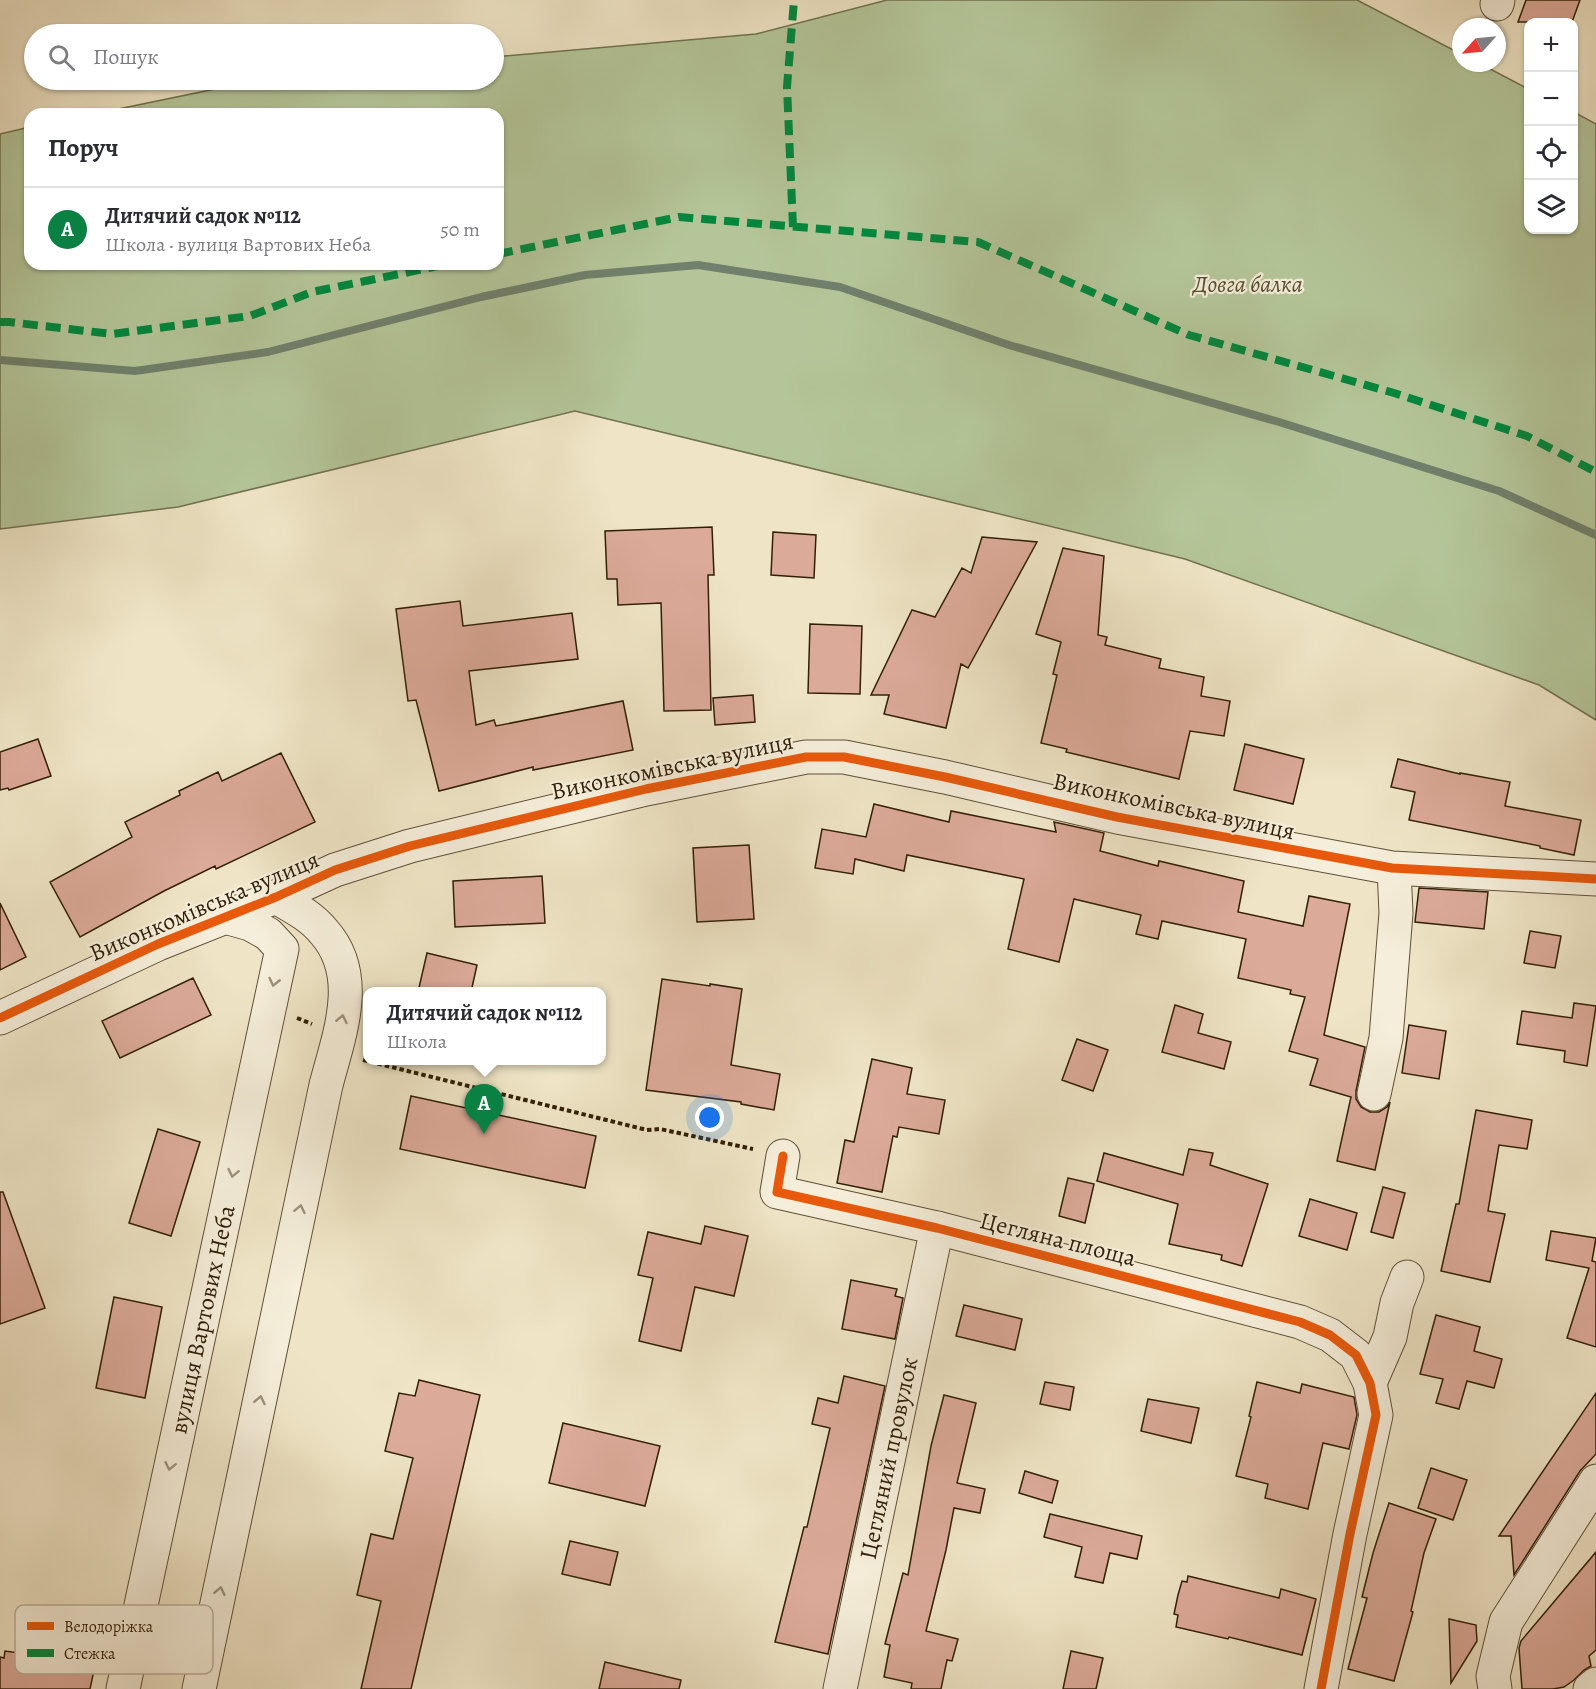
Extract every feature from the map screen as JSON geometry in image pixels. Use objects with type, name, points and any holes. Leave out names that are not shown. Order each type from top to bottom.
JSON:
[{"type":"street","name":"Виконкомівська вулиця","points":[[0,1018],[158,944],[276,897],[335,870],[410,846],[646,789],[806,757],[855,759],[945,777],[1118,817],[1394,869],[1596,879]]},
{"type":"street","points":[[1374,1094],[1387,1027],[1396,913],[1394,869]]},
{"type":"street","points":[[213,1623],[345,1006],[346,979],[339,954],[325,932],[312,920],[276,897]]},
{"type":"street","points":[[225,917],[250,924],[268,934],[282,949],[302,938],[321,939],[339,954]]},
{"type":"street","name":"вулиця Вартових Неба","points":[[141,1605],[282,949]]},
{"type":"street","name":"Цегляна площа","points":[[783,1156],[777,1192],[937,1228],[1300,1322],[1330,1335],[1356,1355],[1370,1383]]},
{"type":"street","name":"Цегляний провулок","points":[[840,1689],[937,1228]]},
{"type":"street","points":[[1321,1689],[1350,1534],[1376,1415],[1370,1383],[1390,1337],[1397,1303],[1407,1277]]},
{"type":"street","points":[[1495,1689],[1493,1676],[1506,1622],[1596,1481]]},
{"type":"street","name":"вулиця Вартових Неба","points":[[123,1689],[126,1674]]},
{"type":"street","points":[[199,1689],[202,1674]]},
{"type":"street","points":[[1590,1689],[1596,1684]]},
{"type":"path","points":[[268,1006],[339,1036],[358,1059],[363,1060]]},
{"type":"path","points":[[382,1065],[646,1130],[660,1129],[783,1156]]},
{"type":"green space","name":"Довга балка","points":[[887,0],[1357,0],[1452,49],[1452,72],[1496,72],[1524,87],[1524,234],[1578,234],[1578,114],[1596,124],[1596,720],[1539,685],[1185,559],[575,411],[178,507],[0,529],[0,134],[24,128],[24,270],[504,270],[504,108],[123,108],[210,90],[504,90],[504,56],[756,34]]},
{"type":"building","points":[[1526,0],[1580,0],[1573,18],[1524,18],[1524,22],[1518,22]]},
{"type":"building","points":[[712,527],[714,575],[708,575],[711,710],[664,711],[661,603],[618,605],[617,579],[607,579],[605,531]]},
{"type":"building","points":[[773,532],[816,535],[814,578],[771,575]]},
{"type":"building","points":[[982,537],[1037,542],[968,668],[961,664],[946,728],[884,714],[889,695],[871,695],[912,610],[935,617],[962,568],[971,573]]},
{"type":"building","points":[[1063,548],[1104,556],[1098,635],[1107,637],[1105,645],[1161,659],[1159,668],[1204,677],[1201,696],[1230,701],[1224,736],[1190,731],[1179,779],[1066,752],[1067,749],[1041,743],[1057,675],[1053,674],[1061,642],[1036,634]]},
{"type":"building","points":[[460,601],[463,626],[572,613],[578,659],[469,671],[476,725],[494,720],[496,726],[623,701],[633,750],[533,770],[533,767],[439,791],[416,700],[408,701],[396,609]]},
{"type":"building","points":[[810,624],[862,626],[860,694],[808,693]]},
{"type":"building","points":[[753,695],[755,722],[715,725],[713,698]]},
{"type":"building","points":[[38,739],[51,776],[9,790],[8,788],[0,790],[0,752]]},
{"type":"building","points":[[1245,744],[1304,759],[1293,804],[1234,790]]},
{"type":"building","points":[[281,753],[315,822],[216,869],[215,866],[80,937],[50,882],[132,837],[125,822],[180,795],[179,791],[218,772],[222,781]]},
{"type":"building","points":[[1398,759],[1460,774],[1510,782],[1505,806],[1581,820],[1574,855],[1409,820],[1415,792],[1391,787]]},
{"type":"building","points":[[874,804],[949,822],[951,811],[1056,832],[1054,822],[1104,833],[1100,851],[1158,866],[1159,861],[1244,881],[1238,912],[1303,926],[1309,896],[1350,904],[1324,1035],[1365,1047],[1356,1091],[1356,1099],[1361,1107],[1370,1112],[1379,1112],[1390,1102],[1375,1170],[1337,1161],[1351,1097],[1310,1085],[1318,1059],[1289,1051],[1305,997],[1290,994],[1291,990],[1238,978],[1246,939],[1162,921],[1158,939],[1136,934],[1141,915],[1074,899],[1059,962],[1008,949],[1024,879],[907,855],[904,871],[855,859],[853,874],[815,868],[822,829],[866,837]]},
{"type":"building","points":[[749,845],[754,919],[697,922],[693,848]]},
{"type":"building","points":[[542,876],[545,923],[455,927],[453,881]]},
{"type":"building","points":[[1419,888],[1488,892],[1484,929],[1415,922]]},
{"type":"building","points":[[0,903],[26,957],[0,970]]},
{"type":"building","points":[[1530,931],[1561,936],[1555,968],[1524,963]]},
{"type":"building","points":[[427,953],[477,965],[472,987],[419,987]]},
{"type":"building","points":[[193,978],[211,1015],[120,1058],[102,1021]]},
{"type":"building","points":[[662,979],[742,989],[731,1065],[780,1074],[774,1110],[741,1104],[741,1102],[646,1090]]},
{"type":"building","points":[[1574,1003],[1596,1006],[1587,1066],[1564,1062],[1565,1051],[1517,1044],[1522,1011],[1572,1018]]},
{"type":"building","points":[[1175,1005],[1203,1014],[1198,1033],[1231,1042],[1224,1069],[1162,1052]]},
{"type":"building","points":[[1409,1025],[1446,1031],[1439,1079],[1402,1073]]},
{"type":"building","points":[[1077,1039],[1108,1050],[1093,1091],[1062,1080]]},
{"type":"building","points":[[872,1059],[912,1068],[907,1094],[945,1100],[939,1134],[899,1127],[897,1137],[893,1136],[882,1192],[837,1183],[845,1140],[854,1142]]},
{"type":"building","points":[[411,1096],[596,1136],[585,1188],[400,1149]]},
{"type":"building","points":[[1476,1110],[1532,1120],[1527,1149],[1499,1145],[1488,1211],[1505,1214],[1490,1282],[1441,1271],[1456,1204],[1459,1204]]},
{"type":"building","points":[[158,1129],[200,1142],[171,1236],[129,1223]]},
{"type":"building","points":[[1189,1149],[1213,1153],[1210,1165],[1268,1184],[1242,1266],[1221,1260],[1222,1255],[1169,1244],[1178,1204],[1097,1181],[1104,1153],[1183,1175]]},
{"type":"building","points":[[1068,1178],[1094,1184],[1085,1223],[1059,1216]]},
{"type":"building","points":[[1383,1187],[1405,1193],[1393,1238],[1371,1232]]},
{"type":"building","points":[[0,1192],[3,1192],[45,1308],[0,1324]]},
{"type":"building","points":[[1310,1199],[1357,1213],[1347,1250],[1299,1236]]},
{"type":"building","points":[[705,1226],[748,1236],[734,1296],[695,1287],[681,1351],[639,1341],[653,1278],[638,1275],[648,1232],[701,1244]]},
{"type":"building","points":[[1551,1231],[1596,1238],[1592,1261],[1596,1262],[1596,1347],[1567,1338],[1589,1268],[1546,1260]]},
{"type":"building","points":[[851,1280],[897,1289],[895,1296],[903,1298],[895,1339],[842,1329]]},
{"type":"building","points":[[114,1297],[162,1307],[145,1398],[96,1388]]},
{"type":"building","points":[[964,1305],[1022,1319],[1015,1350],[956,1336]]},
{"type":"building","points":[[1436,1315],[1480,1327],[1474,1351],[1502,1359],[1494,1388],[1467,1381],[1459,1409],[1436,1403],[1443,1379],[1420,1374]]},
{"type":"building","points":[[844,1376],[885,1386],[828,1654],[775,1642],[804,1527],[807,1527],[830,1428],[812,1424],[818,1398],[838,1403]]},
{"type":"building","points":[[419,1380],[480,1395],[411,1689],[361,1689],[381,1601],[357,1595],[371,1534],[393,1539],[413,1458],[385,1451],[399,1393],[415,1396]]},
{"type":"building","points":[[1045,1382],[1074,1387],[1070,1410],[1040,1404]]},
{"type":"building","points":[[1257,1382],[1300,1393],[1302,1384],[1354,1397],[1357,1415],[1349,1449],[1323,1443],[1308,1509],[1265,1498],[1268,1484],[1236,1476]]},
{"type":"building","points":[[1596,1393],[1596,1454],[1580,1471],[1514,1575],[1511,1536],[1499,1536]]},
{"type":"building","points":[[944,1395],[976,1403],[957,1483],[985,1489],[980,1513],[954,1508],[926,1631],[958,1639],[952,1661],[947,1660],[941,1689],[911,1689],[912,1683],[884,1677],[890,1645],[885,1644],[903,1573],[908,1575],[931,1446]]},
{"type":"building","points":[[1148,1399],[1199,1408],[1191,1443],[1141,1431]]},
{"type":"building","points":[[563,1423],[660,1446],[645,1506],[549,1483]]},
{"type":"building","points":[[1431,1468],[1467,1480],[1453,1520],[1418,1508]]},
{"type":"building","points":[[1025,1471],[1058,1481],[1052,1503],[1019,1493]]},
{"type":"building","points":[[1389,1503],[1436,1519],[1424,1553],[1411,1611],[1413,1612],[1394,1681],[1348,1669],[1367,1598],[1362,1597]]},
{"type":"building","points":[[1050,1514],[1142,1536],[1137,1559],[1110,1553],[1103,1583],[1075,1577],[1082,1547],[1044,1537]]},
{"type":"building","points":[[570,1541],[618,1552],[610,1585],[562,1574]]},
{"type":"building","points":[[1596,1552],[1596,1650],[1589,1656],[1591,1666],[1564,1687],[1522,1689],[1519,1648],[1521,1641]]},
{"type":"building","points":[[1188,1576],[1279,1598],[1281,1589],[1316,1599],[1302,1655],[1176,1627],[1178,1615],[1174,1614],[1178,1595],[1182,1581],[1187,1582]]},
{"type":"building","points":[[1449,1619],[1476,1625],[1477,1641],[1451,1683]]},
{"type":"building","points":[[5,1651],[15,1652],[15,1674],[93,1674],[90,1689],[0,1689],[0,1657],[4,1658]]},
{"type":"building","points":[[1071,1651],[1103,1658],[1096,1689],[1063,1689]]},
{"type":"building","points":[[605,1662],[681,1680],[679,1689],[599,1689]]},
{"type":"waterway","points":[[0,360],[135,371],[268,352],[481,297],[585,275],[698,265],[840,287],[1009,345],[1279,422],[1499,491],[1596,535]]},
{"type":"marked path","points":[[793,227],[787,87],[794,0]]},
{"type":"marked path","points":[[504,253],[679,217],[978,242],[1189,335],[1394,393],[1527,436],[1596,472]]},
{"type":"marked path","points":[[0,322],[112,334],[250,316],[312,292],[419,270]]},
{"type":"cycle path","points":[[0,1018],[158,944],[276,897],[335,870],[410,846],[646,789],[806,757],[844,757],[945,777],[1117,817],[1392,868],[1596,879]]},
{"type":"cycle path","points":[[783,1156],[777,1192],[937,1228],[1300,1322],[1330,1335],[1356,1355],[1370,1383],[1376,1415],[1350,1534],[1321,1689]]},
{"type":"place","name":"Дитячий садок №112","points":[[484,1134]]}]
